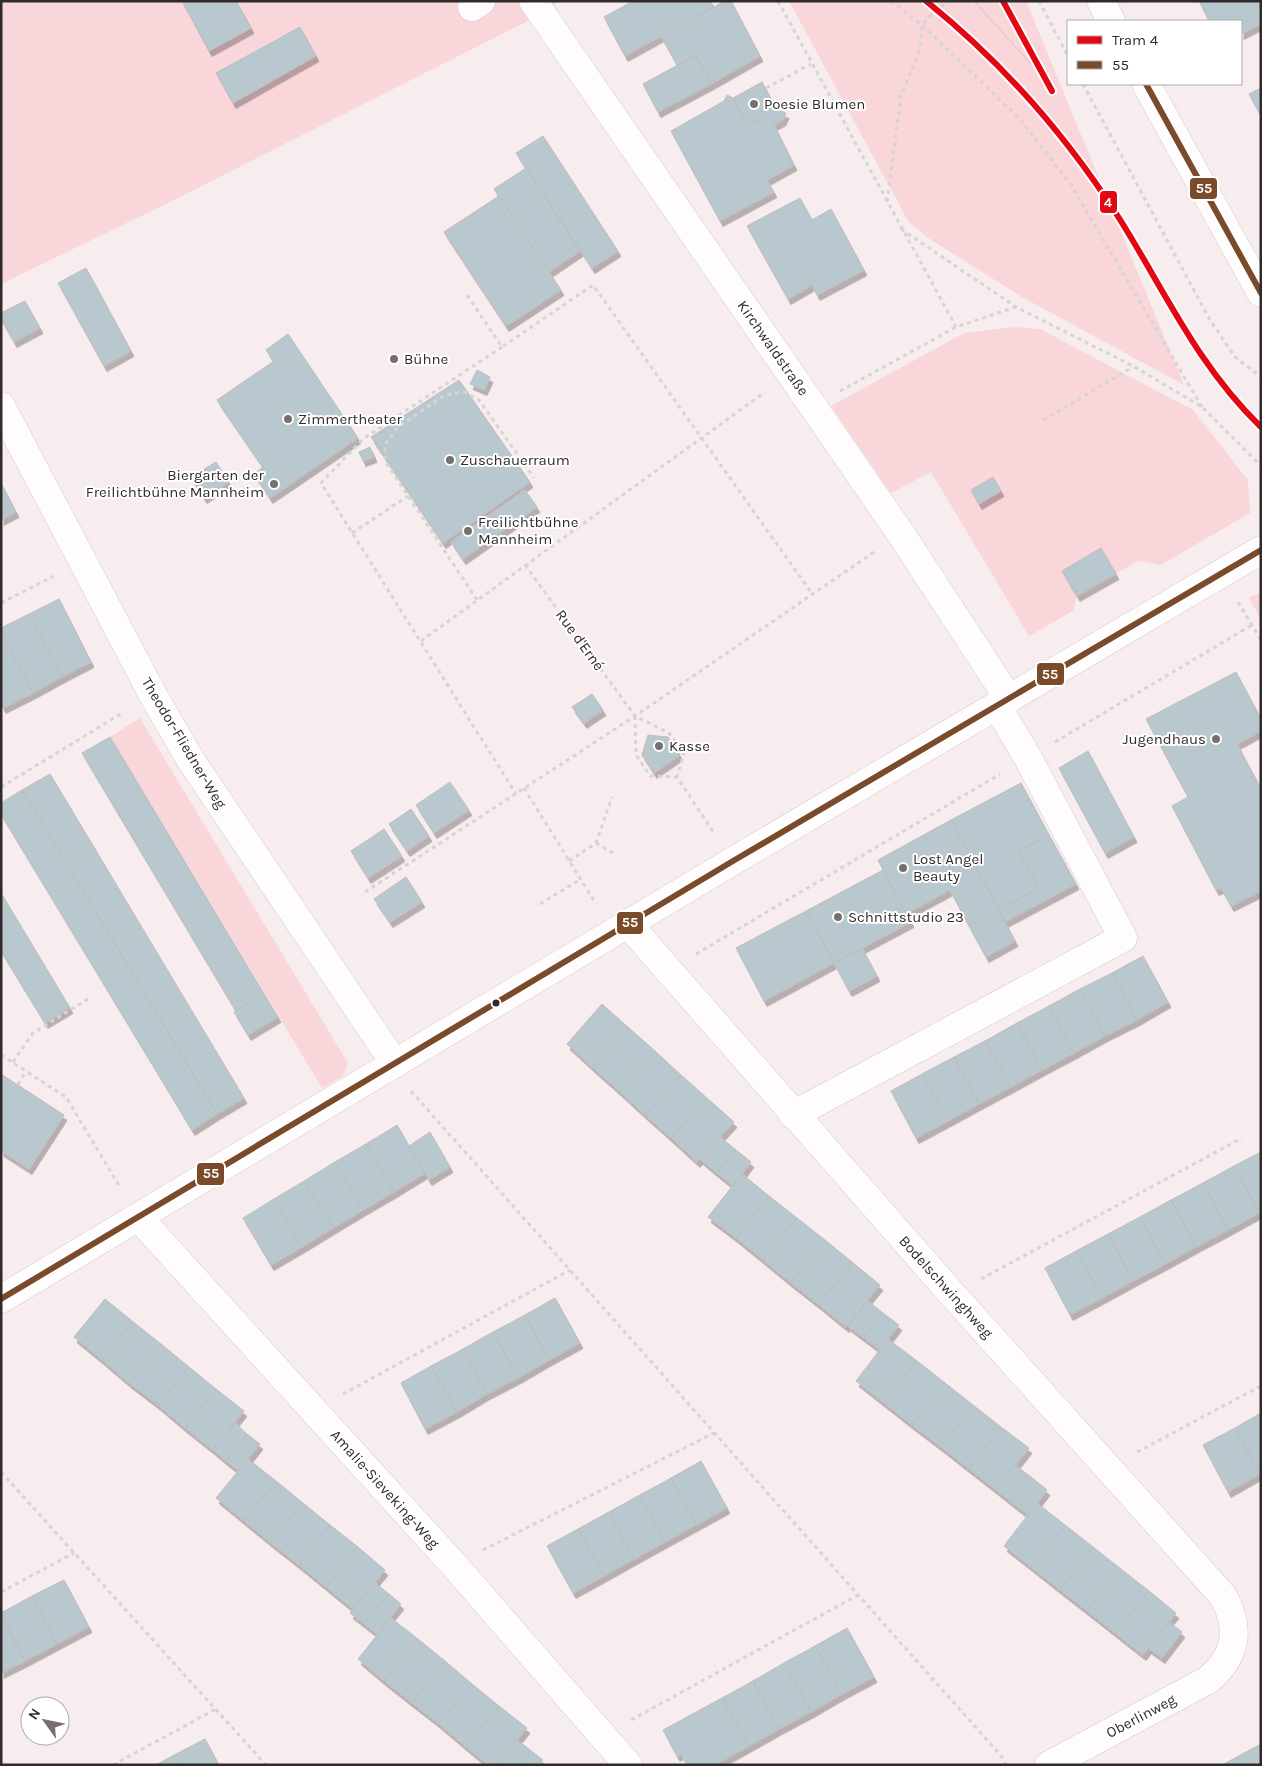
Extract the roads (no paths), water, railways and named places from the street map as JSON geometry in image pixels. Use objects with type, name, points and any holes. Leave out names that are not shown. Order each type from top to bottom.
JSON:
[{"type":"street","name":"Kirchwaldstraße","points":[[532,1],[901,534],[1003,702],[1028,758],[1123,938],[793,1115]]},
{"type":"street","points":[[1100,1],[1110,20]]},
{"type":"street","points":[[1147,85],[1261,293]]},
{"type":"street","name":"Theodor-Fliedner-Weg","points":[[1,406],[84,561],[152,695],[190,759],[395,1064]]},
{"type":"street","points":[[1,1299],[733,861],[1261,550]]},
{"type":"street","name":"Bodelschwinghweg","points":[[621,928],[668,971],[793,1115],[1223,1596],[1232,1611],[1234,1627],[1233,1644],[1227,1659]]},
{"type":"street","name":"Amalie-Sieveking-Weg","points":[[138,1217],[454,1565],[628,1765]]},
{"type":"street","name":"Oberlinweg","points":[[1049,1765],[1208,1680],[1227,1659]]},
{"type":"tram line","name":"4","points":[[926,1],[981,49],[1055,129],[1099,187],[1200,353],[1238,403],[1261,427]]},
{"type":"tram line","points":[[974,1],[1039,73],[1055,96]]},
{"type":"tram line","name":"4","points":[[1003,1],[1052,91]]},
{"type":"place","name":"Poesie Blumen","points":[[754,104]]},
{"type":"place","name":"Bühne","points":[[394,359]]},
{"type":"place","name":"Zimmertheater","points":[[288,419]]},
{"type":"place","name":"Zuschauerraum","points":[[450,460]]},
{"type":"place","name":"Biergarten der Freilichtbühne Mannheim","points":[[274,484]]},
{"type":"place","name":"Freilichtbühne Mannheim","points":[[468,531]]},
{"type":"place","name":"Jugendhaus","points":[[1216,739]]},
{"type":"place","name":"Kasse","points":[[659,746]]},
{"type":"place","name":"Lost Angel Beauty","points":[[903,868]]},
{"type":"place","name":"Schnittstudio 23","points":[[838,917]]}]
